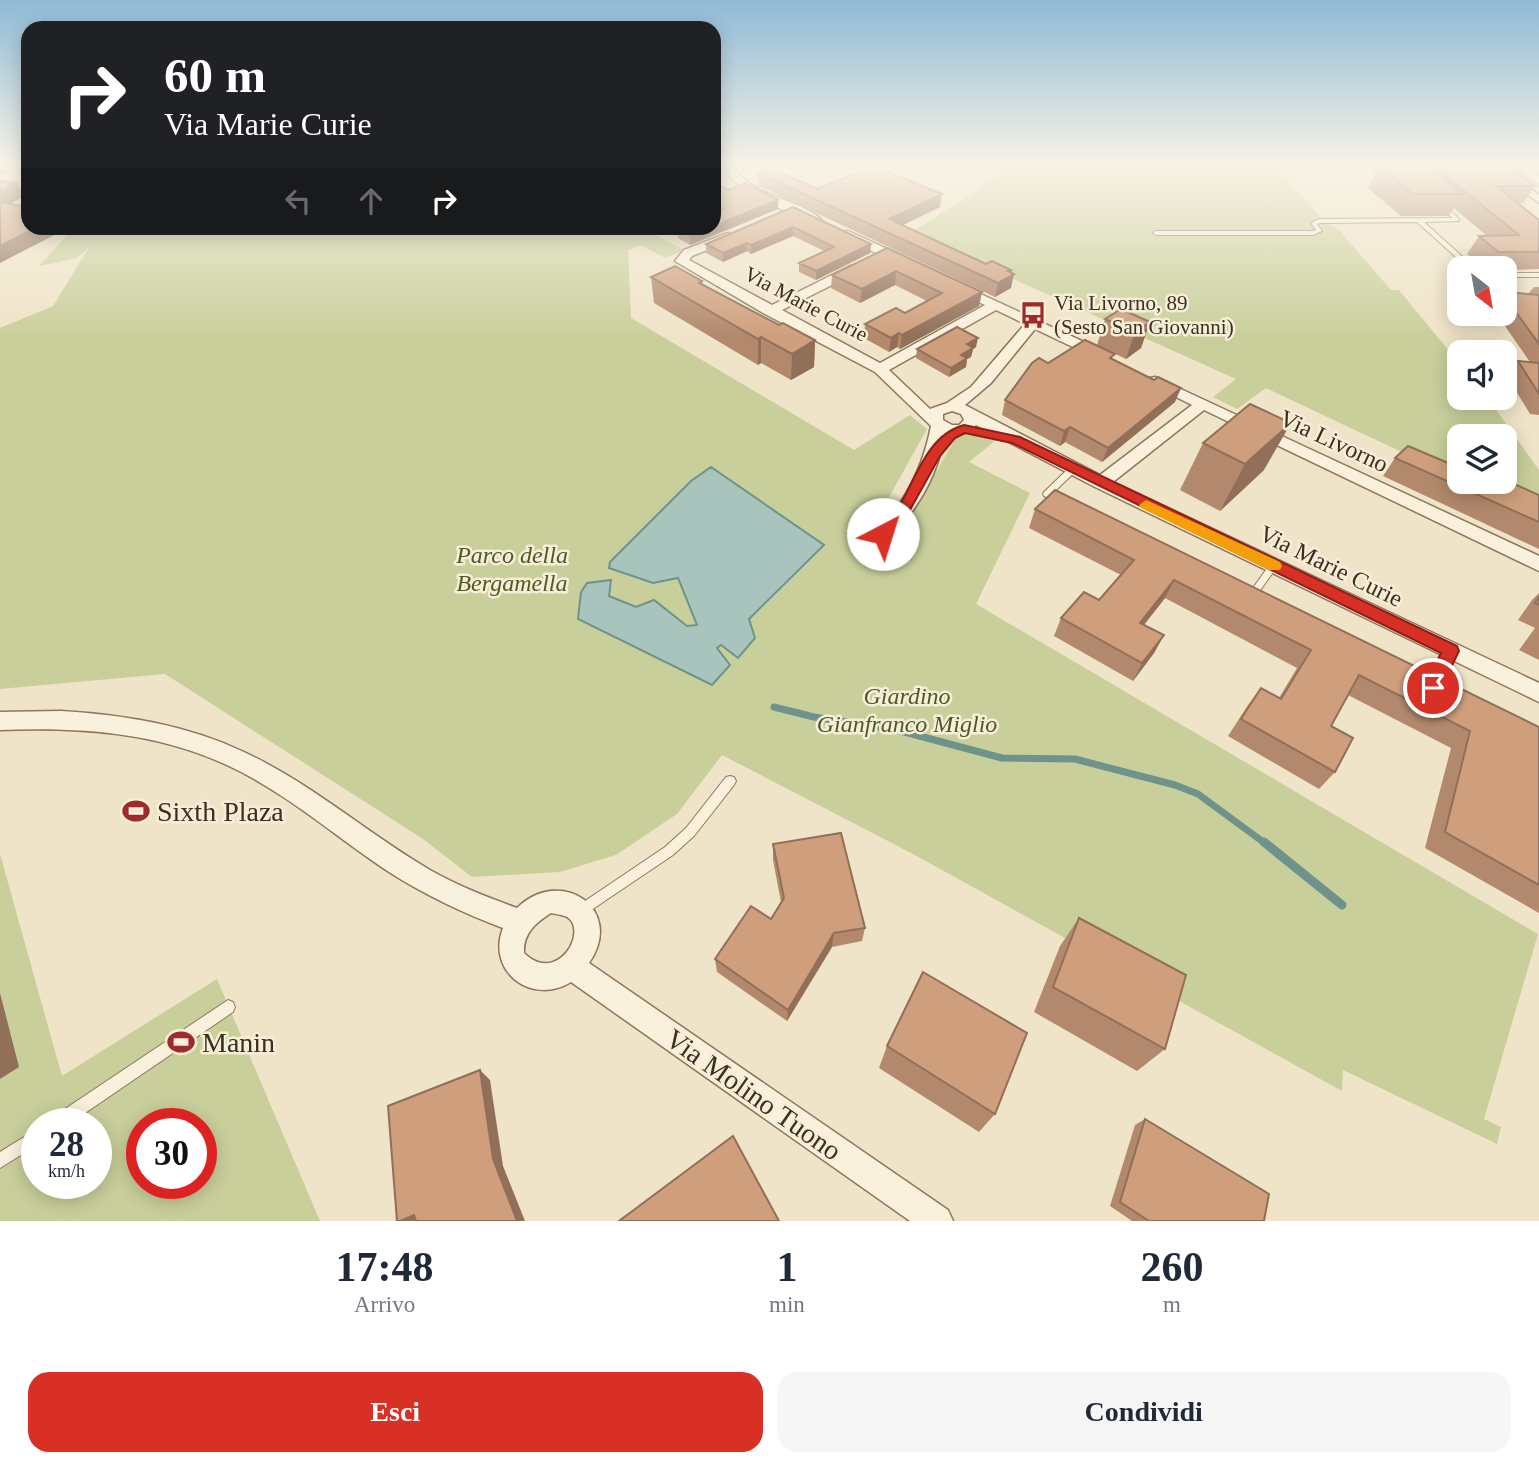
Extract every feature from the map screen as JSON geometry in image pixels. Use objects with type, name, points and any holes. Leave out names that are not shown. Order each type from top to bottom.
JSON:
[{"type":"street","points":[[823,223],[911,265]]},
{"type":"street","name":"Via Marie Curie","points":[[737,233],[688,253],[681,261],[880,369],[937,423]]},
{"type":"street","points":[[770,311],[887,253]]},
{"type":"street","name":"Via Livorno","points":[[948,283],[1539,564]]},
{"type":"street","points":[[880,369],[996,305]]},
{"type":"street","points":[[934,454],[937,423],[933,414],[971,397],[1034,323]]},
{"type":"street","name":"Via Marie Curie","points":[[906,392],[948,407],[967,422],[1016,440],[1539,693]]},
{"type":"street","points":[[883,534],[896,522],[934,454],[950,435],[967,422],[971,397]]},
{"type":"street","points":[[1101,483],[1203,404]]},
{"type":"street","points":[[937,423],[967,422]]},
{"type":"street","points":[[0,721],[89,720],[131,726],[192,741],[238,760],[285,785],[331,819],[451,895],[519,921]]},
{"type":"street","points":[[550,901],[568,903],[580,911],[586,920],[587,944],[572,966],[549,977],[526,973],[512,956],[511,945],[519,921],[538,905],[550,901]]},
{"type":"street","name":"Via Molino Tuono","points":[[572,966],[937,1221]]},
{"type":"lane","points":[[1156,233],[1313,233],[1319,231],[1314,223]]},
{"type":"lane","points":[[1421,223],[1458,256]]},
{"type":"lane","points":[[1517,275],[1539,275]]},
{"type":"lane","points":[[1068,504],[1047,494],[1073,468]]},
{"type":"lane","points":[[1251,597],[1273,566]]},
{"type":"lane","points":[[1240,591],[1263,603]]},
{"type":"lane","points":[[1433,688],[1451,651]]},
{"type":"lane","points":[[1422,683],[1445,694]]},
{"type":"lane","points":[[580,911],[643,869],[683,838],[730,781]]},
{"type":"lane","points":[[79,1108],[228,1007]]},
{"type":"lane","points":[[0,1161],[21,1147]]},
{"type":"green space","points":[[926,223],[1327,223],[1339,230],[1391,290],[1399,290],[1447,348],[1447,410],[1496,410],[1506,424],[1447,424],[1447,473],[1266,388],[1237,409],[1213,397],[1236,379],[911,233]]},
{"type":"green space","name":"Parco della Bergamella","points":[[67,235],[656,235],[684,250],[665,258],[640,245],[628,250],[631,318],[854,450],[910,415],[927,429],[869,533],[894,543],[957,436],[967,433],[996,440],[969,462],[1030,493],[976,604],[1538,934],[1484,1119],[1501,1127],[1497,1144],[1343,1070],[1342,1091],[913,854],[722,755],[677,814],[616,855],[560,872],[472,877],[423,839],[165,674],[0,689],[0,328],[53,306],[90,246],[77,258],[39,266]]},
{"type":"green space","points":[[1517,439],[1539,470],[1539,516],[1517,493]]},
{"type":"green space","name":"Manin","points":[[0,854],[62,1076],[217,979],[320,1221],[0,1221]]},
{"type":"water","points":[[711,467],[824,545],[749,619],[755,638],[738,658],[721,645],[717,648],[730,665],[712,685],[578,619],[581,592],[587,583],[611,580],[609,596],[636,607],[654,600],[687,626],[697,625],[678,578],[653,583],[609,568],[610,562],[691,481]]},
{"type":"building","points":[[0,223],[21,223],[21,235],[0,246]]},
{"type":"building","points":[[755,223],[827,223],[871,244],[816,271],[799,263],[834,247],[793,227],[751,245],[747,243],[723,253],[706,244]]},
{"type":"building","points":[[867,223],[898,223],[986,264],[992,261],[1011,270],[1008,271],[1014,274],[998,283]]},
{"type":"building","points":[[1504,223],[1539,223],[1539,252],[1498,252],[1479,236],[1519,235]]},
{"type":"building","points":[[887,248],[982,292],[902,335],[899,333],[891,338],[865,324],[896,308],[905,313],[942,293],[896,271],[862,289],[832,275]]},
{"type":"building","points":[[675,266],[702,281],[699,283],[779,325],[783,323],[815,340],[792,354],[761,337],[758,339],[651,277]]},
{"type":"building","points":[[1517,293],[1539,295],[1539,344],[1517,313]]},
{"type":"building","points":[[1121,309],[1150,322],[1135,332],[1105,319]]},
{"type":"building","points":[[957,327],[978,338],[967,344],[973,348],[961,355],[967,358],[951,368],[917,349]]},
{"type":"building","points":[[1085,340],[1115,354],[1110,358],[1154,380],[1158,377],[1181,388],[1108,448],[1070,427],[1064,431],[1005,400],[1032,363],[1039,358],[1048,363]]},
{"type":"building","points":[[1518,361],[1539,363],[1539,394]]},
{"type":"building","points":[[1250,404],[1291,423],[1245,464],[1203,443]]},
{"type":"building","points":[[1408,446],[1447,462],[1447,481],[1395,458]]},
{"type":"building","points":[[1517,485],[1539,495],[1539,522],[1476,494],[1517,494]]},
{"type":"building","points":[[1055,490],[1539,727],[1539,885],[1445,832],[1470,731],[1359,675],[1331,726],[1353,738],[1335,772],[1241,719],[1261,688],[1281,699],[1311,650],[1174,580],[1140,623],[1164,635],[1142,663],[1061,618],[1084,592],[1099,600],[1134,560],[1035,509]]},
{"type":"building","points":[[841,833],[865,928],[834,933],[788,1010],[715,959],[751,906],[771,919],[784,898],[773,844]]},
{"type":"building","points":[[1079,918],[1186,975],[1165,1049],[1053,987]]},
{"type":"building","points":[[923,972],[1027,1033],[995,1114],[887,1046]]},
{"type":"building","points":[[480,1070],[493,1159],[517,1221],[416,1221],[414,1215],[397,1221],[388,1106]]},
{"type":"building","points":[[1145,1119],[1269,1194],[1264,1221],[1149,1221],[1120,1202]]},
{"type":"building","points":[[733,1136],[779,1221],[619,1221]]},
{"type":"waterway","points":[[774,707],[814,717],[893,729],[1002,758],[1075,759],[1175,785],[1198,794],[1266,844]]},
{"type":"waterway","points":[[1264,842],[1342,905]]},
{"type":"slow traffic","points":[[1146,505],[1275,566]]},
{"type":"place","name":"Via Livorno, 89 (Sesto San Giovanni)","points":[[1033,315]]},
{"type":"place","name":"Sixth Plaza","points":[[136,811]]},
{"type":"place","name":"Manin","points":[[181,1042]]},
{"type":"route","points":[[883,534],[896,522],[928,470],[934,454],[950,435],[964,429],[1016,440],[1451,651],[1433,688]]},
{"type":"park label","name":"Giardino Gianfranco Miglio","points":[[907,710]]}]
